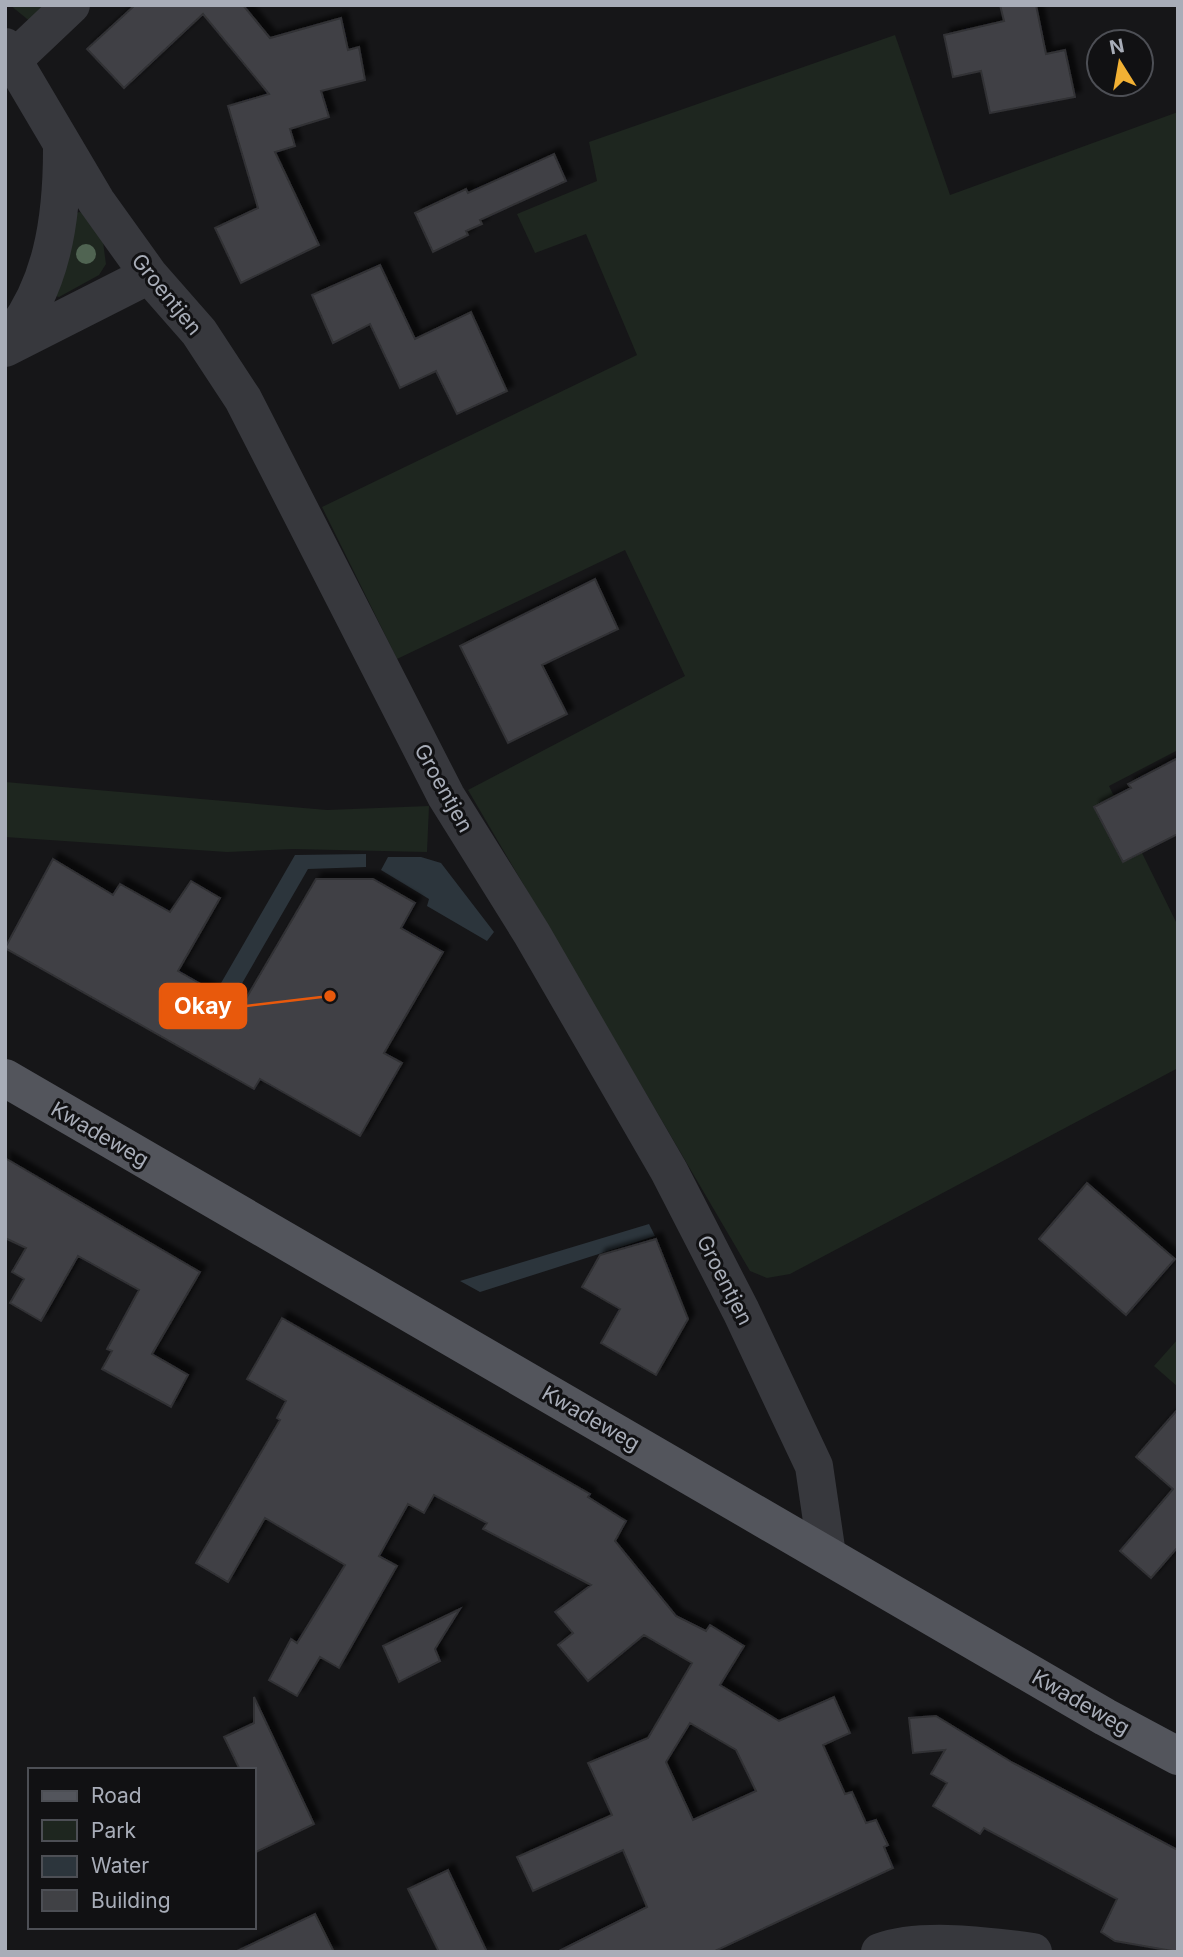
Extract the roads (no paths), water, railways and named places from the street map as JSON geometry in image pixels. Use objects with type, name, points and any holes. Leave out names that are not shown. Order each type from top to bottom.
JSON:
[{"type":"main road","name":"Kwadeweg","points":[[5,1079],[1105,1717],[1178,1756]]},
{"type":"street","points":[[9,53],[71,5]]},
{"type":"street","name":"Groentjen","points":[[9,53],[62,149],[149,275],[199,332],[243,399],[446,796],[559,978],[676,1183],[741,1311],[814,1466],[827,1555]]},
{"type":"street","points":[[5,346],[40,292],[55,240],[62,198],[62,149]]},
{"type":"street","points":[[5,346],[149,275]]},
{"type":"street","points":[[880,1952],[898,1945],[1002,1948],[1033,1952]]},
{"type":"water","points":[[366,854],[366,867],[308,869],[233,999],[217,990],[295,855]]},
{"type":"water","points":[[388,857],[421,857],[441,863],[494,932],[487,941],[427,906],[429,899],[381,870]]},
{"type":"water","points":[[649,1224],[655,1236],[480,1292],[460,1281]]},
{"type":"place","name":"Okay","points":[[330,996]]}]
